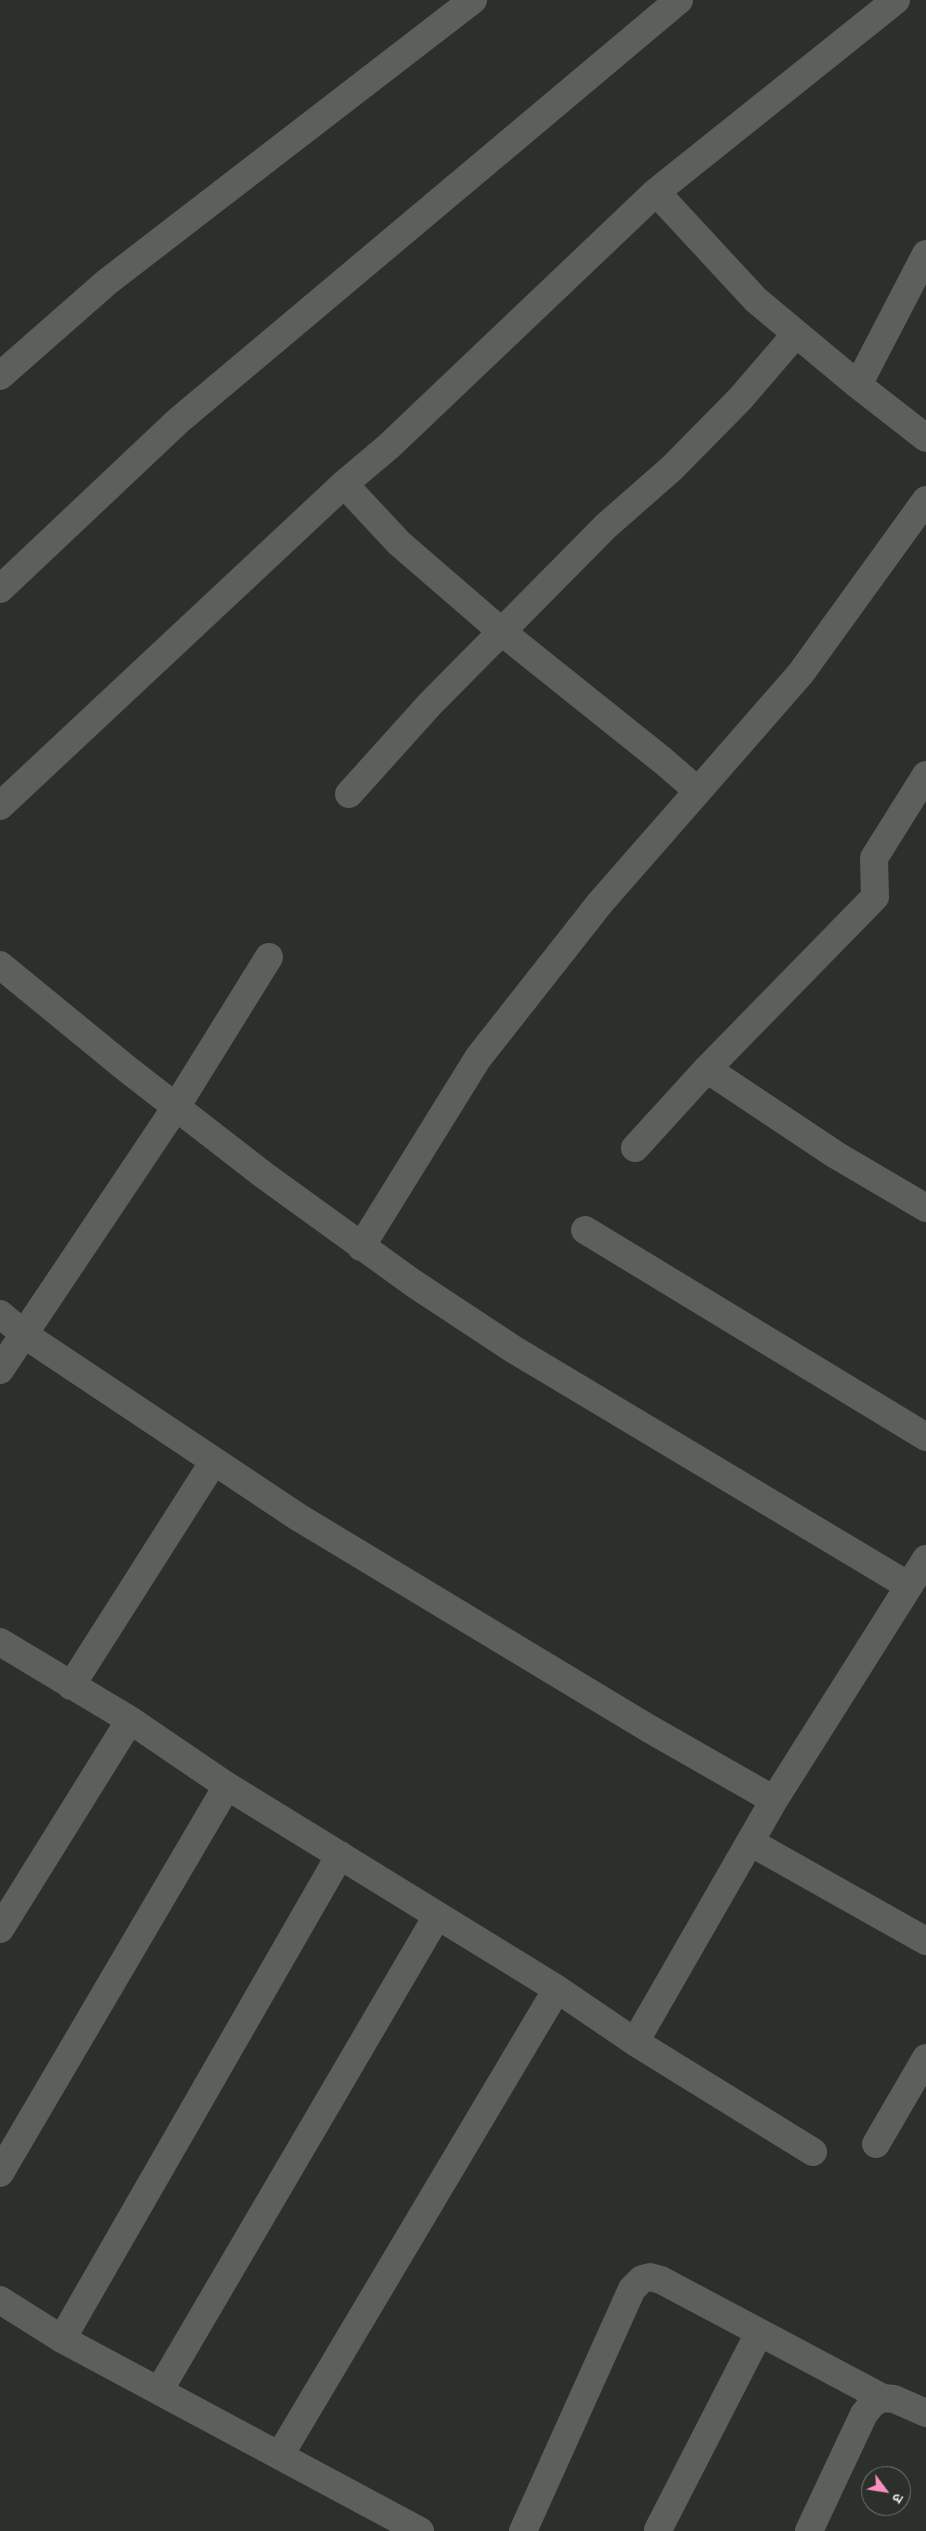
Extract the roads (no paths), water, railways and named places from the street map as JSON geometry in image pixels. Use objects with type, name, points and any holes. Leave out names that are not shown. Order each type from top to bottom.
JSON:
[{"type":"street","points":[[0,376],[107,282],[473,0]]},
{"type":"street","points":[[0,589],[178,421],[679,0]]},
{"type":"street","points":[[0,806],[344,484],[396,439],[656,192],[896,0]]},
{"type":"street","points":[[656,192],[756,300],[795,335],[926,438]]},
{"type":"street","points":[[858,385],[926,254]]},
{"type":"street","points":[[349,794],[430,704],[606,526],[672,468],[740,399],[795,335]]},
{"type":"street","points":[[344,484],[399,543],[502,632],[698,791]]},
{"type":"street","points":[[361,1247],[478,1058],[600,903],[801,673],[926,500]]},
{"type":"street","points":[[635,1148],[707,1069],[875,897],[874,858],[926,775]]},
{"type":"street","points":[[0,1370],[176,1107],[268,957]]},
{"type":"street","points":[[0,965],[127,1069],[361,1247],[513,1349],[909,1586]]},
{"type":"street","points":[[707,1069],[836,1154],[926,1208]]},
{"type":"street","points":[[585,1230],[926,1437]]},
{"type":"street","points":[[0,1314],[25,1334],[298,1517],[466,1620],[774,1800]]},
{"type":"street","points":[[71,1686],[214,1461]]},
{"type":"street","points":[[635,2042],[774,1800],[926,1559]]},
{"type":"street","points":[[4,1653],[71,1686],[130,1720],[227,1786],[813,2152]]},
{"type":"street","points":[[0,1929],[130,1720]]},
{"type":"street","points":[[0,2173],[227,1786]]},
{"type":"street","points":[[750,1842],[926,1940]]},
{"type":"street","points":[[62,2340],[340,1855]]},
{"type":"street","points":[[159,2391],[437,1916]]},
{"type":"street","points":[[280,2455],[556,1990]]},
{"type":"street","points":[[876,2144],[926,2058]]},
{"type":"street","points":[[522,2531],[632,2289],[642,2279],[650,2277],[661,2280],[883,2398],[894,2399],[926,2413]]},
{"type":"street","points":[[0,2300],[62,2340],[420,2531]]},
{"type":"street","points":[[658,2530],[760,2333]]},
{"type":"street","points":[[809,2531],[864,2414],[873,2404],[883,2398]]}]
